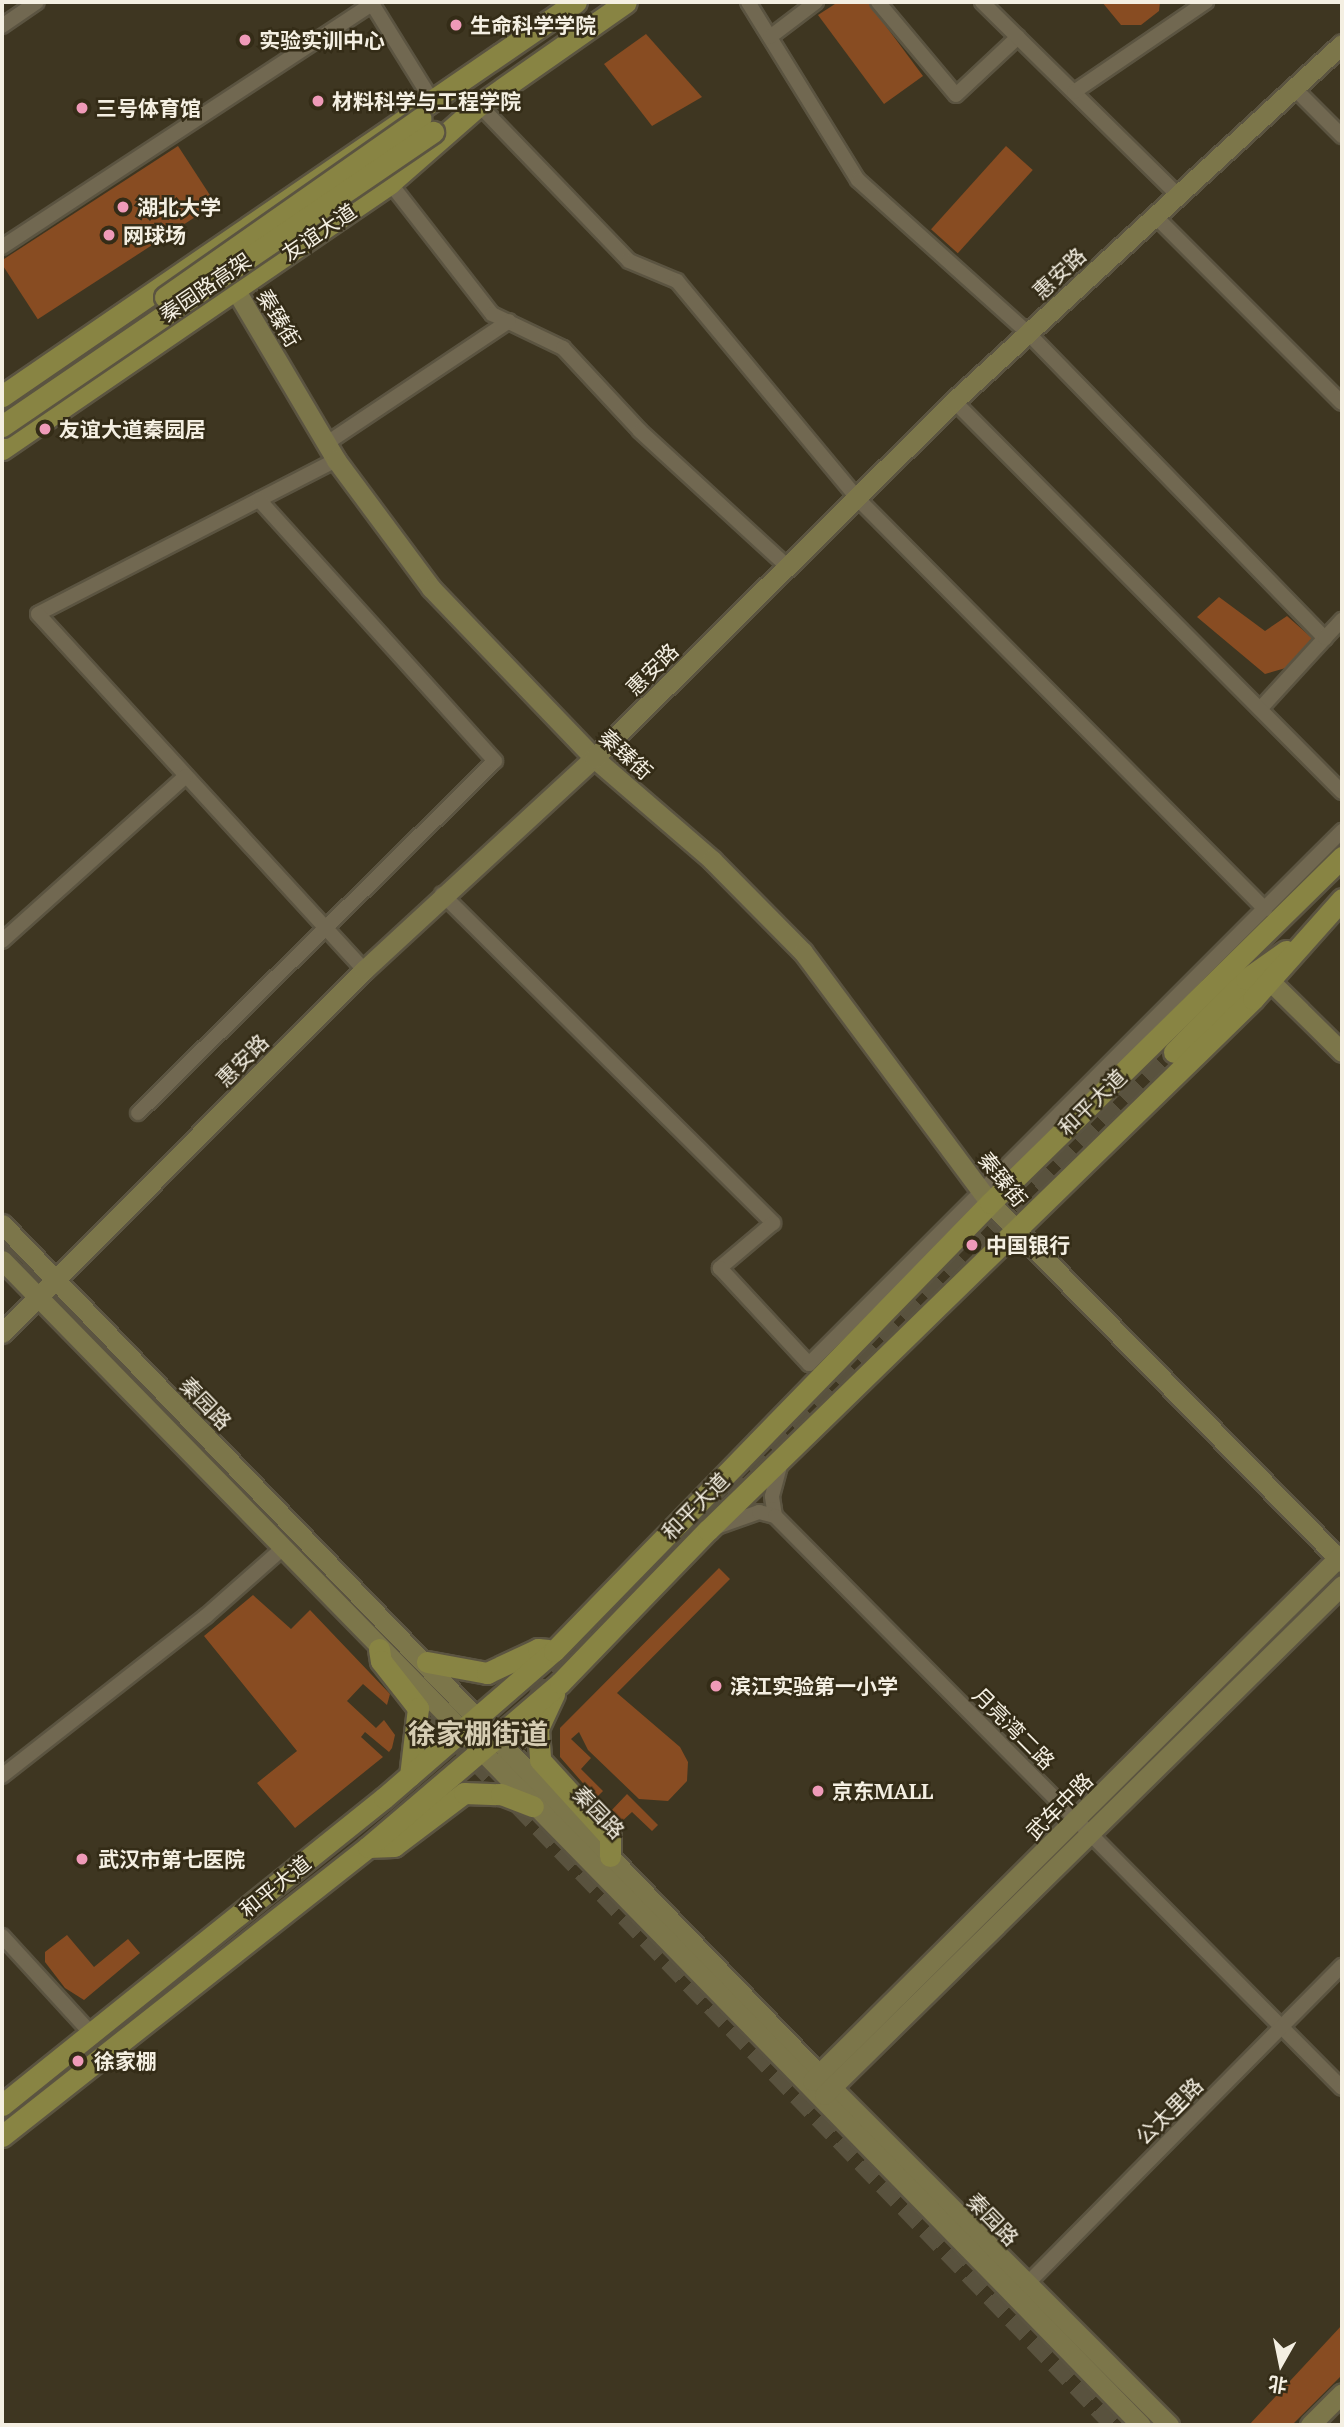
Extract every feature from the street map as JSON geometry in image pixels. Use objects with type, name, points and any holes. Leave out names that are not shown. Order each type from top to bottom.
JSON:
[{"type":"main road","points":[[2,396],[430,97],[459,83],[576,2]]},
{"type":"main road","name":"友谊大道","points":[[2,449],[11,431],[235,289],[390,183],[479,105],[626,2]]},
{"type":"main road","name":"秦园路高架","points":[[11,431],[427,125],[459,83]]},
{"type":"main road","name":"秦园路高架","points":[[2,409],[427,125],[479,105]]},
{"type":"main road","name":"和平大道","points":[[2,2104],[410,1776],[554,1651],[985,1197],[1342,857]]},
{"type":"main road","name":"和平大道","points":[[2,2136],[368,1847],[560,1683],[708,1530],[1270,981],[1301,941],[1342,899]]},
{"type":"main road","points":[[1174,1052],[1247,979],[1301,941]]},
{"type":"main road","points":[[379,1648],[381,1661],[418,1708],[410,1776]]},
{"type":"main road","points":[[427,1662],[487,1673],[538,1649],[554,1651]]},
{"type":"main road","points":[[560,1683],[538,1729],[540,1760],[610,1838],[610,1856]]},
{"type":"main road","points":[[368,1847],[394,1846],[464,1793],[501,1794],[533,1806]]},
{"type":"street","points":[[2,26],[37,2]]},
{"type":"street","points":[[748,2],[858,180],[1028,333],[1325,638]]},
{"type":"street","points":[[770,37],[816,2]]},
{"type":"street","points":[[878,2],[956,95],[1018,37]]},
{"type":"street","points":[[982,2],[1178,195]]},
{"type":"street","points":[[1074,92],[1206,2]]},
{"type":"street","points":[[2,247],[372,3],[430,97]]},
{"type":"street","name":"惠安路","points":[[2,1334],[364,970],[442,894],[594,758],[954,401],[1342,44]]},
{"type":"street","points":[[1294,88],[1342,136]]},
{"type":"street","points":[[479,105],[629,261],[677,281],[858,499],[1265,909]]},
{"type":"street","points":[[390,183],[492,314],[563,348],[640,431],[787,566]]},
{"type":"street","points":[[1155,216],[1342,403]]},
{"type":"street","name":"秦臻街","points":[[235,289],[332,452],[431,588],[594,758],[712,860],[817,968],[985,1197],[1341,1558]]},
{"type":"street","points":[[364,970],[38,614],[259,500],[332,452],[509,321]]},
{"type":"street","points":[[954,401],[1342,792]]},
{"type":"street","points":[[2,409],[11,431]]},
{"type":"street","points":[[138,1113],[322,924],[495,761],[259,500]]},
{"type":"street","points":[[1260,709],[1342,620]]},
{"type":"street","points":[[2,941],[186,776]]},
{"type":"street","points":[[442,894],[772,1223],[720,1268],[809,1364],[985,1197],[1342,831]]},
{"type":"street","points":[[1270,981],[1342,1052]]},
{"type":"street","name":"秦园路","points":[[2,1224],[480,1717],[819,2087],[1141,2425]]},
{"type":"street","name":"秦园路","points":[[2,1260],[533,1806],[1169,2425]]},
{"type":"street","points":[[708,1530],[759,1512],[775,1516],[772,1496],[783,1457]]},
{"type":"street","name":"月亮湾二路","points":[[775,1516],[1342,2088]]},
{"type":"street","points":[[2,1776],[206,1616],[282,1549]]},
{"type":"street","name":"武车中路","points":[[1082,1828],[1341,1558]]},
{"type":"street","name":"武车中路","points":[[819,2087],[1082,1828],[1342,1585]]},
{"type":"street","points":[[2,1936],[91,2033]]},
{"type":"street","name":"公太里路","points":[[1026,2285],[1342,1966]]},
{"type":"street","points":[[2,2104],[20,2121]]},
{"type":"street","points":[[1310,2425],[1342,2393]]},
{"type":"shaded area","points":[[838,2],[868,2],[923,76],[884,104],[818,15]]},
{"type":"shaded area","points":[[1102,2],[1160,2],[1159,11],[1141,25],[1121,25]]},
{"type":"shaded area","points":[[646,34],[702,97],[652,126],[604,64]]},
{"type":"shaded area","name":"网球场","points":[[178,146],[216,204],[38,319],[2,260]]},
{"type":"shaded area","points":[[1006,146],[1033,170],[958,253],[931,229]]},
{"type":"shaded area","points":[[1219,597],[1265,631],[1287,616],[1312,638],[1289,667],[1265,674],[1197,617]]},
{"type":"shaded area","points":[[719,1568],[730,1579],[617,1693],[680,1747],[688,1762],[687,1781],[668,1801],[639,1799],[588,1750],[579,1732],[571,1739],[591,1758],[581,1769],[603,1791],[596,1798],[560,1757],[560,1728]]},
{"type":"shaded area","points":[[253,1595],[291,1629],[310,1610],[390,1694],[387,1705],[363,1684],[347,1701],[376,1728],[384,1720],[395,1735],[392,1748],[389,1752],[365,1732],[361,1737],[383,1757],[295,1828],[257,1783],[297,1751],[204,1636]]},
{"type":"shaded area","points":[[627,1794],[658,1825],[652,1831],[632,1812],[620,1823],[609,1813]]},
{"type":"shaded area","points":[[67,1935],[94,1967],[128,1939],[140,1953],[84,2000],[65,1988],[45,1962],[45,1952]]},
{"type":"shaded area","points":[[1342,2325],[1342,2375],[1292,2425],[1249,2425]]},
{"type":"tunnel","points":[[527,1779],[525,1727],[552,1667],[1174,1052]]},
{"type":"tunnel","points":[[2,1241],[164,1412]]},
{"type":"tunnel","points":[[411,1692],[1116,2425]]},
{"type":"place","name":"生命科学学院","points":[[456,25]]},
{"type":"place","name":"实验实训中心","points":[[245,40]]},
{"type":"place","name":"材料科学与工程学院","points":[[318,101]]},
{"type":"place","name":"三号体育馆","points":[[82,108]]},
{"type":"place","name":"湖北大学","points":[[123,207]]},
{"type":"place","name":"网球场","points":[[109,235]]},
{"type":"place","name":"友谊大道秦园居","points":[[45,429]]},
{"type":"place","name":"中国银行","points":[[972,1245]]},
{"type":"place","name":"滨江实验第一小学","points":[[716,1686]]},
{"type":"place","name":"京东MALL","points":[[818,1791]]},
{"type":"place","name":"武汉市第七医院","points":[[82,1859]]},
{"type":"place","name":"徐家棚","points":[[78,2061]]},
{"type":"district","name":"徐家棚街道","points":[[478,1734]]}]
